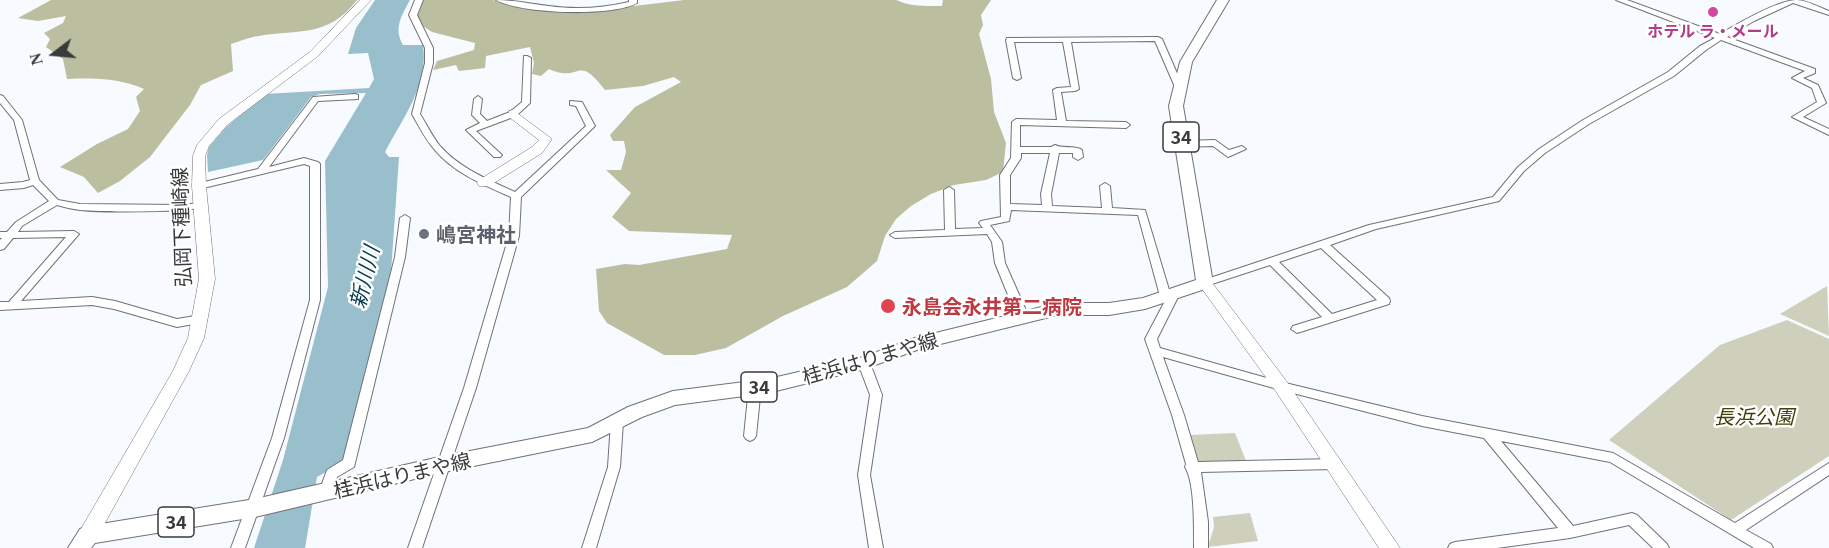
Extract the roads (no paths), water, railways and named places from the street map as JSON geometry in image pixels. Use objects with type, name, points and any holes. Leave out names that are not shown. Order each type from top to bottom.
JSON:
[{"type":"main road","name":"弘岡下種崎線","points":[[83,542],[181,371],[201,319],[207,279],[199,186],[199,156],[203,146],[223,122],[297,68],[348,22],[366,0]]},
{"type":"main road","name":"34","points":[[1205,283],[1176,106],[1186,62],[1218,2]]},
{"type":"main road","points":[[484,183],[537,150],[546,139],[513,114]]},
{"type":"main road","points":[[1205,283],[1281,386],[1390,548]]},
{"type":"main road","name":"桂浜はりまや線","points":[[83,542],[321,494],[444,464],[592,435],[616,422],[673,398],[755,387],[864,363],[915,344],[1058,309],[1127,306],[1205,283]]},
{"type":"street","points":[[419,0],[413,15],[429,48],[429,63],[416,114],[438,149],[457,166],[484,183],[516,196]]},
{"type":"street","points":[[500,0],[533,6],[589,11],[619,7],[633,3],[633,0]]},
{"type":"street","points":[[533,6],[540,0]]},
{"type":"street","points":[[587,0],[589,11]]},
{"type":"street","points":[[1620,0],[1812,70],[1796,78],[1815,87],[1822,103],[1796,117],[1829,132]]},
{"type":"street","points":[[1205,283],[1373,228],[1496,199],[1521,169],[1542,152],[1586,122],[1671,74],[1696,53],[1722,36],[1792,0],[1829,13]]},
{"type":"street","points":[[1017,78],[1010,40],[1158,39],[1179,87]]},
{"type":"street","points":[[1062,123],[1056,90],[1075,89],[1067,40]]},
{"type":"street","points":[[497,155],[470,130],[513,114],[526,103],[527,58]]},
{"type":"street","points":[[261,171],[316,99],[356,98]]},
{"type":"street","points":[[0,99],[18,120],[35,181],[55,202],[80,207],[200,206]]},
{"type":"street","points":[[478,99],[476,116],[486,124]]},
{"type":"street","points":[[415,548],[470,388],[514,236],[516,196],[591,126],[579,104],[573,103]]},
{"type":"street","points":[[1023,318],[1000,263],[997,242],[984,223],[1006,219],[1005,175],[1016,158],[1016,122],[1126,125]]},
{"type":"street","points":[[1182,144],[1215,142],[1228,154],[1242,149]]},
{"type":"street","points":[[1016,150],[1055,148],[1078,150],[1078,158]]},
{"type":"street","points":[[1047,208],[1046,194],[1055,148]]},
{"type":"street","points":[[199,186],[304,161],[315,164],[313,207],[315,300],[259,507],[238,548]]},
{"type":"street","points":[[0,187],[24,185],[35,181]]},
{"type":"street","points":[[1105,186],[1107,210]]},
{"type":"street","points":[[949,190],[950,232]]},
{"type":"street","points":[[0,247],[5,234],[55,202]]},
{"type":"street","points":[[1006,207],[1142,212],[1170,294],[1151,339],[1180,418],[1203,523],[1201,548]]},
{"type":"street","points":[[321,494],[332,474],[349,463],[400,257],[405,218]]},
{"type":"street","points":[[895,235],[989,231]]},
{"type":"street","points":[[5,234],[74,234],[6,306]]},
{"type":"street","points":[[1297,329],[1384,301],[1322,243]]},
{"type":"street","points":[[1271,260],[1330,318]]},
{"type":"street","points":[[6,306],[92,301],[115,305],[177,323],[201,319]]},
{"type":"street","points":[[1155,351],[1281,386],[1489,435],[1613,458],[1766,548]]},
{"type":"street","points":[[864,363],[876,395],[864,475],[876,548]]},
{"type":"street","points":[[750,436],[755,387]]},
{"type":"street","points":[[589,548],[614,467],[616,422]]},
{"type":"street","points":[[1489,435],[1570,532]]},
{"type":"street","points":[[1191,467],[1334,464]]},
{"type":"street","points":[[1735,530],[1829,468]]},
{"type":"street","points":[[1455,548],[1522,544],[1632,519],[1662,548]]},
{"type":"water","name":"新川川","points":[[375,0],[410,0],[400,22],[400,39],[403,45],[423,45],[424,59],[413,100],[385,152],[389,157],[399,157],[391,272],[342,463],[317,477],[305,548],[254,548],[283,460],[328,287],[325,161],[366,93],[320,94],[311,97],[263,160],[208,172],[207,155],[209,147],[225,128],[265,94],[369,88],[374,79],[368,53],[348,54],[356,28]]},
{"type":"place","name":"ホテル ラ・メール","points":[[1713,12]]},
{"type":"place","name":"嶋宮神社","points":[[424,234]]},
{"type":"place","name":"永島会永井第二病院","points":[[888,306]]},
{"type":"park label","name":"長浜公園","points":[[1754,416]]}]
